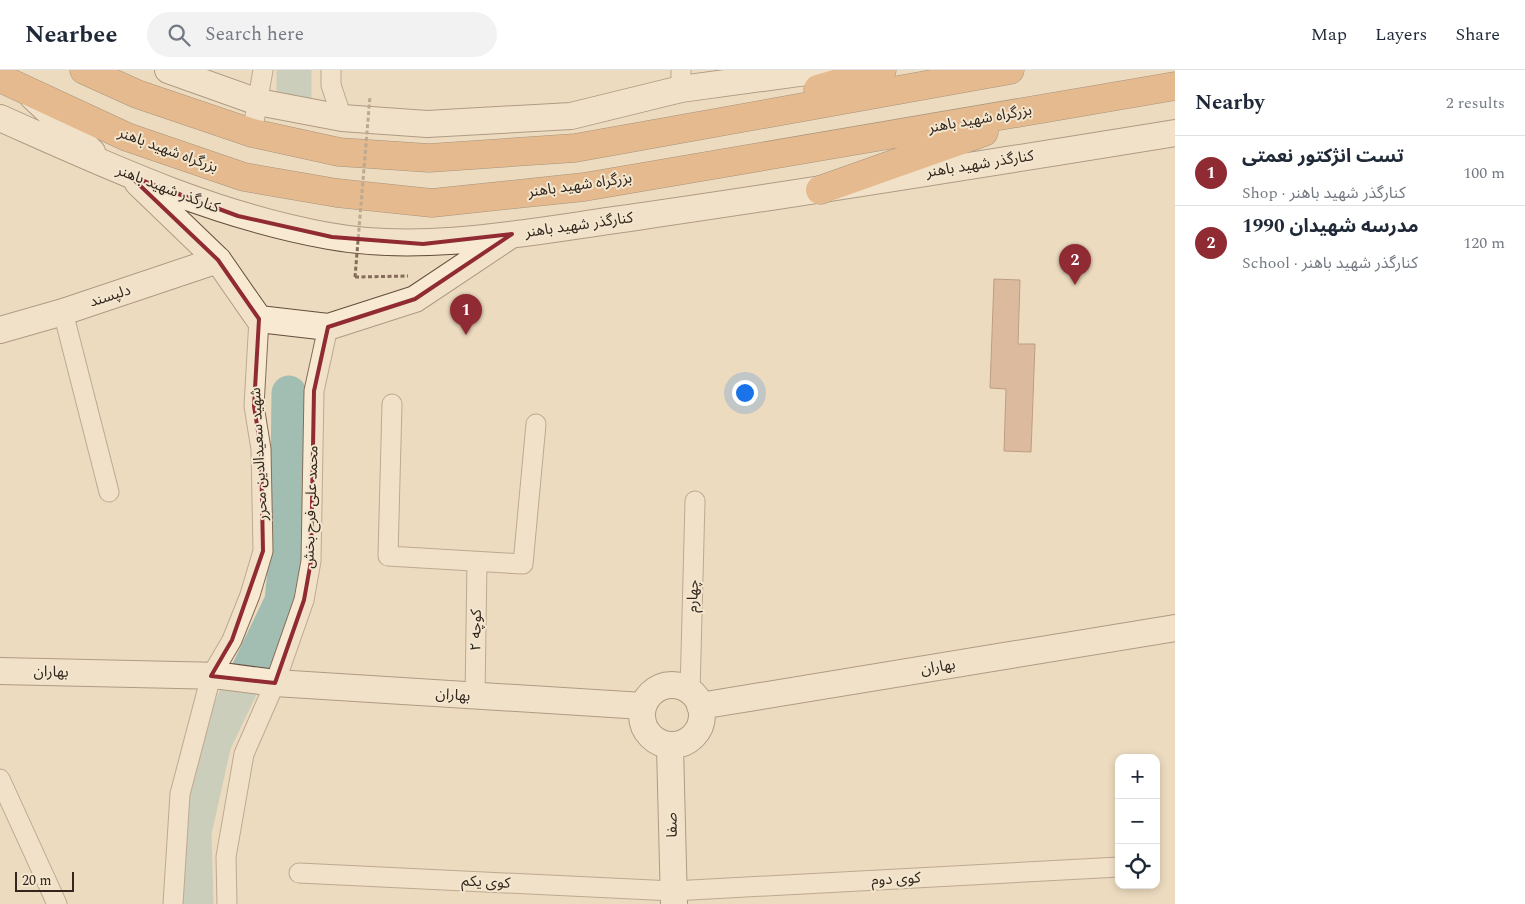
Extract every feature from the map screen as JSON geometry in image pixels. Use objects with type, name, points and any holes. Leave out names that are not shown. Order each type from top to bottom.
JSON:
[{"type":"highway","points":[[84,70],[137,94],[252,133],[339,152],[429,158],[575,148],[1010,70]]},
{"type":"highway","points":[[692,127],[882,70]]},
{"type":"highway","name":"بزرگراه شهید باهنر","points":[[0,78],[28,93],[126,137],[244,177],[337,193],[432,203],[584,186],[1175,86]]},
{"type":"highway","points":[[820,190],[1053,107]]},
{"type":"street","points":[[168,70],[258,102],[342,118],[427,124],[571,116],[681,80],[821,70]]},
{"type":"street","points":[[252,133],[263,70]]},
{"type":"street","points":[[331,70],[331,85],[342,118]]},
{"type":"street","points":[[28,93],[218,260],[259,319],[328,327],[415,299],[512,234]]},
{"type":"street","name":"کنارگذر شهید باهنر","points":[[0,118],[119,171],[238,216],[332,237],[423,244],[512,234],[820,190],[1175,133]]},
{"type":"street","name":"دلپسند","points":[[0,330],[63,312],[218,260]]},
{"type":"street","points":[[63,312],[109,492]]},
{"type":"street","name":"شهید سعیدالدین محرر","points":[[172,904],[180,794],[216,676],[250,595],[263,551],[261,450],[254,406],[259,319]]},
{"type":"street","name":"محمد علی فرح بخش","points":[[227,904],[226,857],[244,754],[269,682],[304,600],[311,561],[314,391],[328,327]]},
{"type":"street","points":[[392,404],[388,556],[523,564],[536,424]]},
{"type":"street","name":"چهارم","points":[[695,501],[695,699]]},
{"type":"street","name":"کوچه ۲","points":[[475,697],[477,562]]},
{"type":"street","name":"بهاران","points":[[695,699],[1175,628]]},
{"type":"street","name":"بهاران","points":[[0,671],[216,676],[269,682],[475,697],[643,706]]},
{"type":"street","points":[[662,685],[684,686],[695,699],[702,722],[691,740],[670,747],[650,738],[640,720],[645,698],[662,685]]},
{"type":"street","name":"صفا","points":[[670,747],[674,898]]},
{"type":"street","points":[[0,779],[57,904]]},
{"type":"street","name":"کوی دوم","points":[[674,898],[1115,867]]},
{"type":"street","name":"کوی یکم","points":[[299,874],[674,898]]},
{"type":"path","points":[[370,96],[356,277],[413,276]]},
{"type":"highlighted area","points":[[130,176],[238,216],[332,237],[423,244],[512,234],[415,299],[328,327],[314,391],[311,561],[304,600],[275,683],[211,676],[232,640],[263,551],[261,449],[254,406],[259,319],[218,260]]},
{"type":"building","points":[[994,279],[1020,280],[1018,344],[1035,344],[1031,452],[1004,451],[1006,389],[990,388]]},
{"type":"waterway","points":[[294,70],[294,101]]},
{"type":"waterway","points":[[196,904],[194,832],[214,743],[282,601],[287,551],[289,393]]},
{"type":"place","name":"مدرسه شهیدان 1990","points":[[1075,285]]},
{"type":"place","name":"تست انژکتور نعمتی","points":[[466,335]]}]
